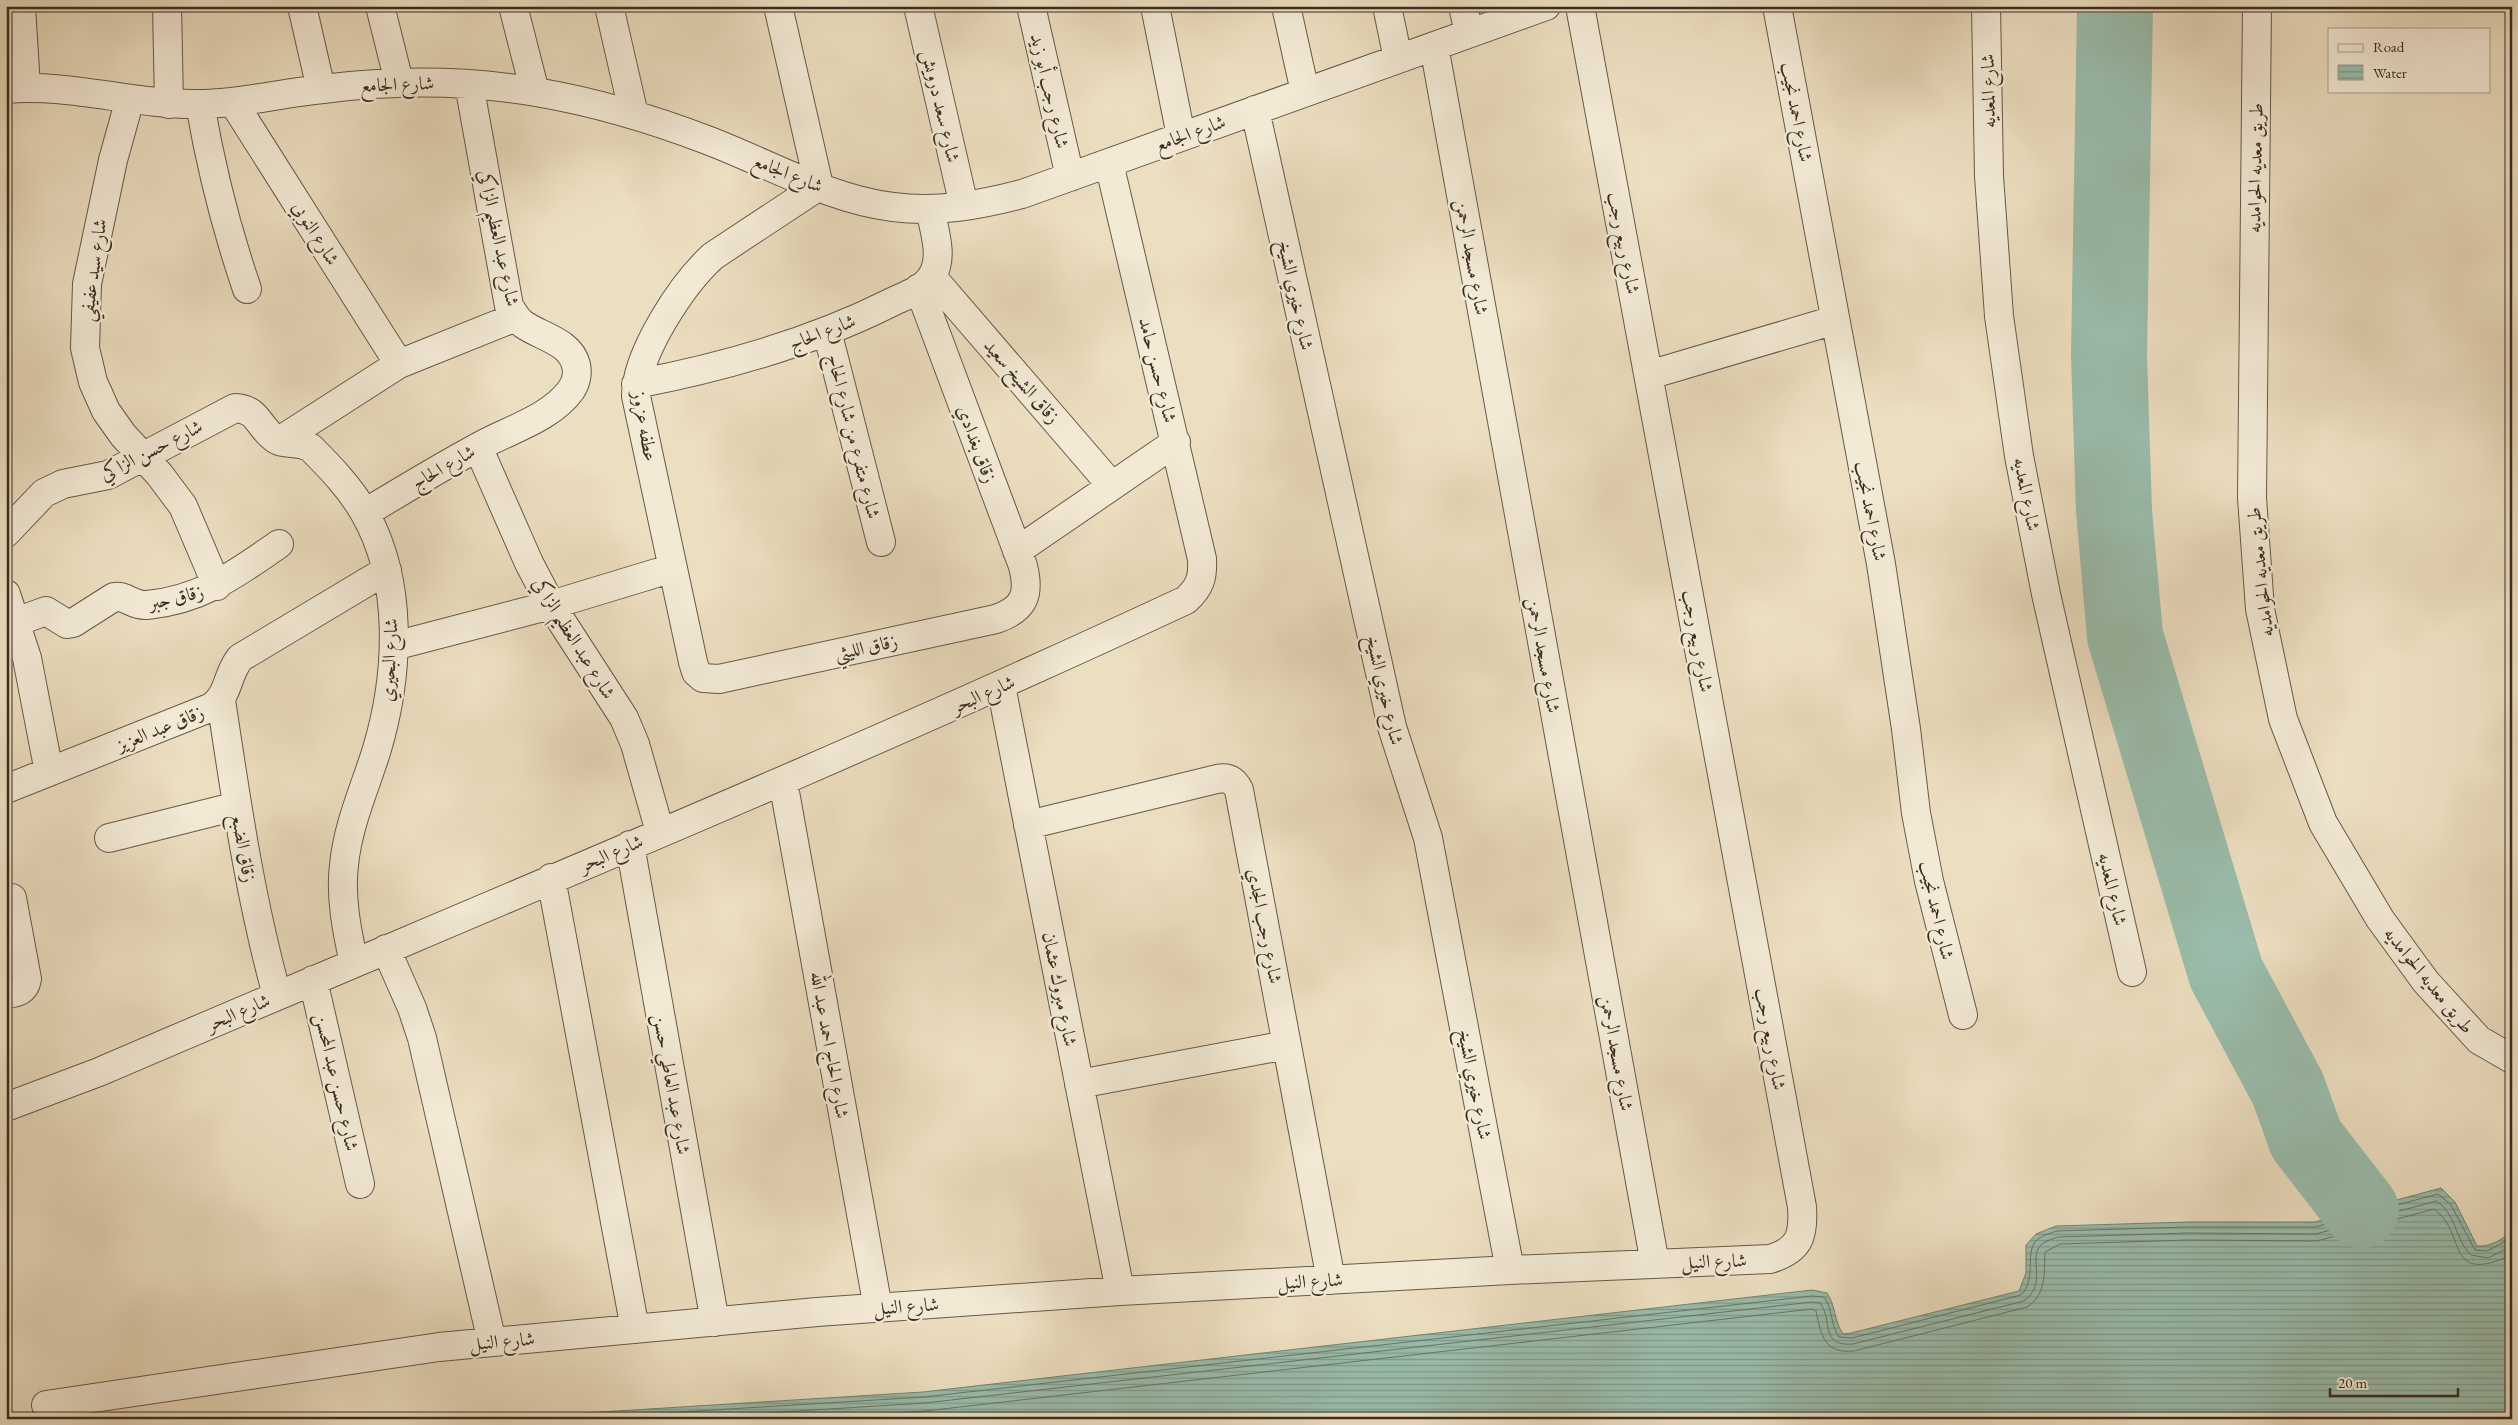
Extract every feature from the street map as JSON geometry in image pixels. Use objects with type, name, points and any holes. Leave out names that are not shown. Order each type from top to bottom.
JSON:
[{"type":"street","points":[[16,88],[21,6]]},
{"type":"street","points":[[167,6],[169,104]]},
{"type":"street","points":[[302,6],[321,89]]},
{"type":"street","points":[[380,6],[399,82]]},
{"type":"street","points":[[513,6],[535,92]]},
{"type":"street","points":[[609,6],[634,115]]},
{"type":"street","points":[[778,6],[819,186]]},
{"type":"street","name":"شارع سعد درويش","points":[[918,6],[964,206]]},
{"type":"street","name":"شارع رجب أبو زيد","points":[[1031,6],[1070,176]]},
{"type":"street","points":[[1155,6],[1181,136]]},
{"type":"street","points":[[1286,6],[1305,92]]},
{"type":"street","points":[[1387,6],[1398,59]]},
{"type":"street","points":[[1463,6],[1469,33]]},
{"type":"street","name":"شارع الجامع","points":[[16,88],[60,88],[169,104],[233,102],[321,89],[399,82],[469,84],[535,92],[634,115],[708,140],[855,200],[893,207],[930,209],[964,206],[1022,194],[1546,6]]},
{"type":"street","name":"شارع ربيع رجب","points":[[1580,6],[1802,1207],[1804,1226],[1798,1242],[1786,1254],[1770,1259]]},
{"type":"street","name":"شارع احمد نجيب","points":[[1777,6],[1881,564],[1906,729],[1916,813],[1931,890],[1963,1015]]},
{"type":"street","name":"شارع المعديه","points":[[1986,6],[1990,185],[1999,316],[2019,456],[2046,594],[2132,972]]},
{"type":"street","name":"طريق معديه الحوامديه","points":[[2257,6],[2252,498],[2260,609],[2283,719],[2323,823],[2380,919],[2426,982],[2479,1040],[2512,1058]]},
{"type":"street","name":"شارع مسجد الرحمن","points":[[1434,46],[1655,1264]]},
{"type":"street","name":"شارع عبد العظيم الزاكي","points":[[469,84],[506,293],[510,306],[522,323],[560,343],[570,352],[576,364],[577,378],[572,390]]},
{"type":"street","name":"شارع سيد عفيفي","points":[[130,99],[99,222],[87,284],[84,327],[85,348],[93,382],[106,411],[142,457],[159,474],[183,506],[217,586]]},
{"type":"street","name":"شارع النوبي","points":[[233,102],[399,364]]},
{"type":"street","points":[[200,104],[216,190],[228,234],[247,289]]},
{"type":"street","name":"شارع خيري الشيخ","points":[[1256,110],[1392,727],[1428,838],[1510,1270]]},
{"type":"street","name":"شارع حسن حامد","points":[[1109,163],[1176,442],[1202,559],[1203,578]]},
{"type":"street","name":"عطفه عزوز","points":[[703,678],[696,672],[693,662],[636,396],[636,384],[644,359],[679,295],[700,268],[713,256],[819,186]]},
{"type":"street","points":[[925,283],[938,262],[930,209]]},
{"type":"street","name":"شارع الحاج","points":[[636,384],[754,357],[827,331],[865,315],[925,283]]},
{"type":"street","name":"زقاق الشيخ سعيد","points":[[925,283],[1112,486]]},
{"type":"street","name":"زقاق بغدادي","points":[[925,283],[1017,551],[1026,583],[1022,601]]},
{"type":"street","points":[[279,441],[399,364],[516,317]]},
{"type":"street","points":[[1648,375],[1835,320]]},
{"type":"street","name":"شارع متفرع من شارع الحاج","points":[[827,331],[881,542]]},
{"type":"street","name":"شارع الحاج","points":[[365,513],[478,447],[541,415],[558,404],[572,390]]},
{"type":"street","name":"شارع حسن الزاكي","points":[[6,532],[44,493],[63,484],[108,475],[235,408],[251,412],[273,438],[279,441]]},
{"type":"street","name":"شارع البحيري","points":[[279,441],[297,442],[311,448],[345,484],[365,513],[377,538],[387,570],[394,646],[382,728],[349,830],[343,867],[347,935],[354,963]]},
{"type":"street","points":[[1017,551],[1176,442]]},
{"type":"street","name":"شارع عبد العظيم الزاكي","points":[[478,447],[529,563],[551,605],[624,718],[637,751],[660,832]]},
{"type":"street","name":"زقاق جبر","points":[[16,622],[46,611],[67,624],[73,623],[114,597],[120,596],[139,606],[149,605],[217,586],[279,544]]},
{"type":"street","points":[[394,646],[551,605],[673,568]]},
{"type":"street","name":"زقاق عبد العزيز","points":[[6,789],[212,707],[221,700],[226,691],[232,668],[240,658],[387,570]]},
{"type":"street","name":"شارع البحر","points":[[6,1107],[63,1087],[1001,686],[1186,600],[1197,590],[1203,578]]},
{"type":"street","points":[[6,594],[16,622],[36,696],[49,772]]},
{"type":"street","name":"زقاق الليثي","points":[[703,678],[719,679],[996,619],[1009,614],[1022,601]]},
{"type":"street","name":"شارع مبروك عثمان","points":[[1001,686],[1120,1291]]},
{"type":"street","name":"زقاق الضبع","points":[[221,700],[255,908],[277,995]]},
{"type":"street","name":"شارع رجب الجدي","points":[[1028,825],[1216,779],[1224,778],[1235,784],[1239,790],[1332,1280]]},
{"type":"street","name":"شارع الحاج احمد عبد الله","points":[[782,781],[878,1308]]},
{"type":"street","points":[[109,838],[237,806]]},
{"type":"street","name":"شارع عبد العاطي حسن","points":[[630,845],[715,1322]]},
{"type":"street","points":[[551,878],[636,1329]]},
{"type":"street","points":[[6,994],[20,991],[24,988],[27,979],[12,898]]},
{"type":"street","points":[[386,949],[409,1000],[422,1038],[492,1342]]},
{"type":"street","name":"شارع حسن عبد المحسن","points":[[313,980],[360,1184]]},
{"type":"street","points":[[1079,1084],[1287,1044]]},
{"type":"street","name":"شارع النيل","points":[[46,1404],[439,1347],[878,1308],[1120,1291],[1510,1270],[1770,1259]]},
{"type":"water","points":[[2441,1188],[2455,1202],[2477,1246],[2496,1242],[2512,1231],[2512,1419],[522,1419],[552,1415],[923,1392],[1812,1290],[1827,1293],[1843,1334],[2019,1291],[2026,1273],[2026,1245],[2036,1234],[2056,1226],[2188,1222],[2315,1222]]},
{"type":"waterway","points":[[2115,6],[2109,356],[2114,511],[2125,636],[2226,973],[2288,1089],[2306,1139],[2361,1210]]}]
